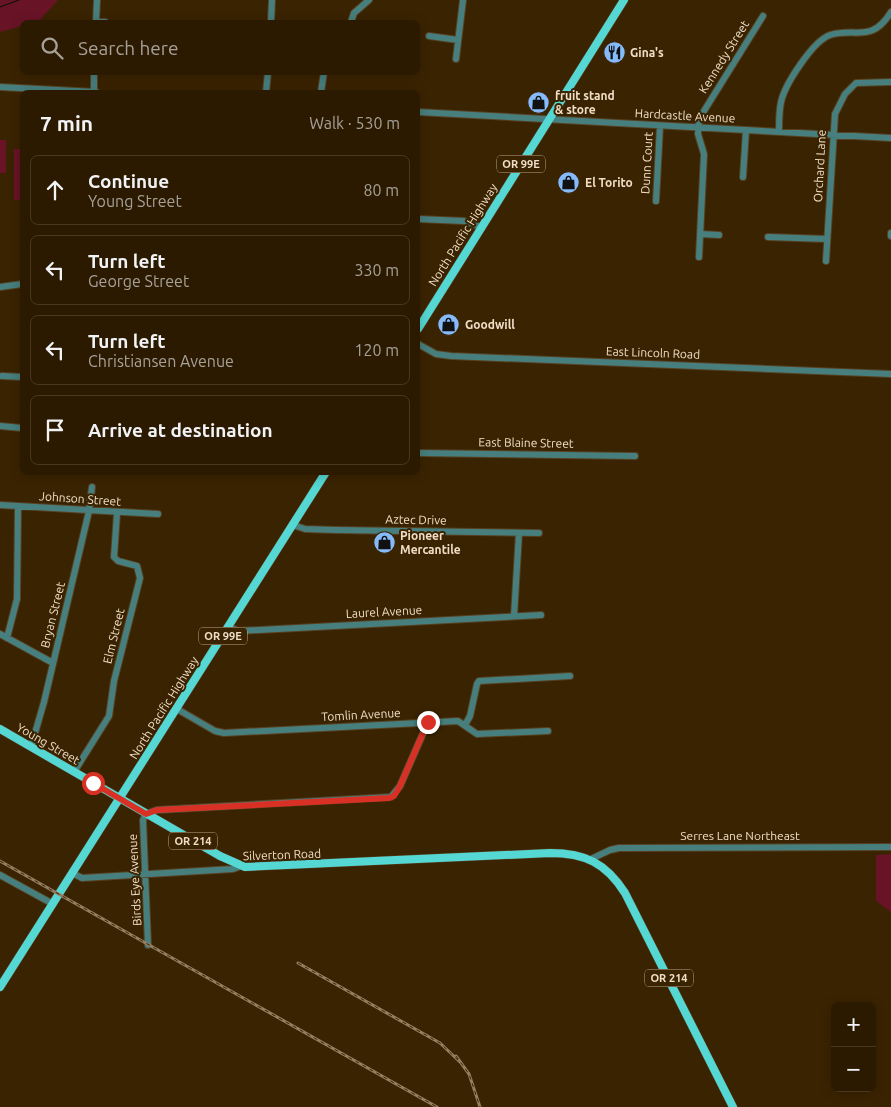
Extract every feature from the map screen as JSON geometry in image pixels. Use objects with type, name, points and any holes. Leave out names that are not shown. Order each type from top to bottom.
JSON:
[{"type":"main road","name":"North Pacific Highway","points":[[420,326],[622,1]]},
{"type":"main road","name":"North Pacific Highway","points":[[53,904],[324,475]]},
{"type":"main road","name":"Young Street","points":[[0,730],[220,856],[241,866]]},
{"type":"main road","name":"Silverton Road","points":[[241,866],[258,868],[568,853],[591,859]]},
{"type":"main road","name":"OR 214","points":[[591,859],[609,871],[625,893],[733,1107]]},
{"type":"main road","name":"OR 99E","points":[[0,987],[53,904]]},
{"type":"street","points":[[96,20],[97,0]]},
{"type":"street","points":[[271,20],[272,0]]},
{"type":"street","points":[[352,20],[354,14],[369,0]]},
{"type":"street","points":[[456,59],[463,0]]},
{"type":"street","points":[[779,132],[783,95],[815,45],[833,34],[859,34],[870,31],[880,26],[891,12]]},
{"type":"street","name":"Kennedy Street","points":[[698,128],[700,117],[763,16]]},
{"type":"street","points":[[429,36],[458,40]]},
{"type":"street","points":[[94,75],[95,90]]},
{"type":"street","points":[[266,90],[268,75]]},
{"type":"street","points":[[321,90],[324,75]]},
{"type":"street","name":"Orchard Lane","points":[[826,261],[832,136],[835,114],[849,88],[856,83],[891,82]]},
{"type":"street","points":[[0,87],[57,90]]},
{"type":"street","name":"Hardcastle Avenue","points":[[420,112],[891,138]]},
{"type":"street","name":"Dunn Court","points":[[656,201],[660,126]]},
{"type":"street","points":[[698,128],[704,154],[699,258]]},
{"type":"street","points":[[743,177],[746,130]]},
{"type":"street","points":[[420,218],[468,222],[481,227]]},
{"type":"street","points":[[700,234],[719,235]]},
{"type":"street","points":[[768,237],[827,239]]},
{"type":"street","points":[[0,287],[20,284]]},
{"type":"street","name":"East Lincoln Road","points":[[420,345],[436,354],[451,356],[891,374]]},
{"type":"street","points":[[2,376],[20,377]]},
{"type":"street","points":[[0,426],[20,428]]},
{"type":"street","name":"East Blaine Street","points":[[420,453],[635,456]]},
{"type":"street","name":"Bryan Street","points":[[31,747],[89,511],[92,487]]},
{"type":"street","name":"Johnson Street","points":[[0,505],[158,514]]},
{"type":"street","points":[[7,638],[17,602],[18,506]]},
{"type":"street","name":"Elm Street","points":[[74,772],[109,716],[114,681],[140,578],[140,571],[137,566],[118,561],[114,558],[117,513]]},
{"type":"street","name":"Aztec Drive","points":[[293,525],[305,529],[539,533]]},
{"type":"street","points":[[514,616],[519,532]]},
{"type":"street","name":"Laurel Avenue","points":[[228,627],[239,631],[541,615]]},
{"type":"street","points":[[0,634],[53,663]]},
{"type":"street","points":[[465,725],[470,716],[479,681],[570,676]]},
{"type":"street","name":"Tomlin Avenue","points":[[177,709],[215,731],[224,734],[458,721],[465,725],[472,733],[480,735],[548,731]]},
{"type":"street","points":[[146,814],[157,810],[393,797],[400,786],[428,722]]},
{"type":"street","name":"Birds Eye Avenue","points":[[146,814],[143,820],[148,945]]},
{"type":"street","name":"Serres Lane Northeast","points":[[591,859],[602,853],[619,848],[891,847]]},
{"type":"street","name":"Silverton Road","points":[[72,873],[82,878],[232,869],[241,866]]},
{"type":"street","points":[[0,874],[53,904]]},
{"type":"shaded area","points":[[0,0],[58,0],[40,20],[20,20],[20,27],[0,32]]},
{"type":"shaded area","points":[[0,140],[6,140],[6,173],[0,173]]},
{"type":"shaded area","points":[[14,149],[20,149],[20,200],[14,200]]},
{"type":"shaded area","points":[[891,854],[891,912],[876,901],[876,855]]},
{"type":"waterway","points":[[0,7],[19,0]]},
{"type":"railway","points":[[0,861],[437,1107]]},
{"type":"railway","points":[[298,963],[440,1043],[460,1062]]},
{"type":"railway","points":[[456,1056],[469,1074],[480,1107]]},
{"type":"place","name":"Gina's","points":[[614,53]]},
{"type":"place","name":"fruit stand & store","points":[[539,103]]},
{"type":"place","name":"El Torito","points":[[569,183]]},
{"type":"place","name":"Goodwill","points":[[449,325]]},
{"type":"place","name":"Pioneer Mercantile","points":[[384,543]]},
{"type":"route","points":[[93,783],[146,814],[157,810],[389,798],[394,796],[400,786],[428,722]]}]
